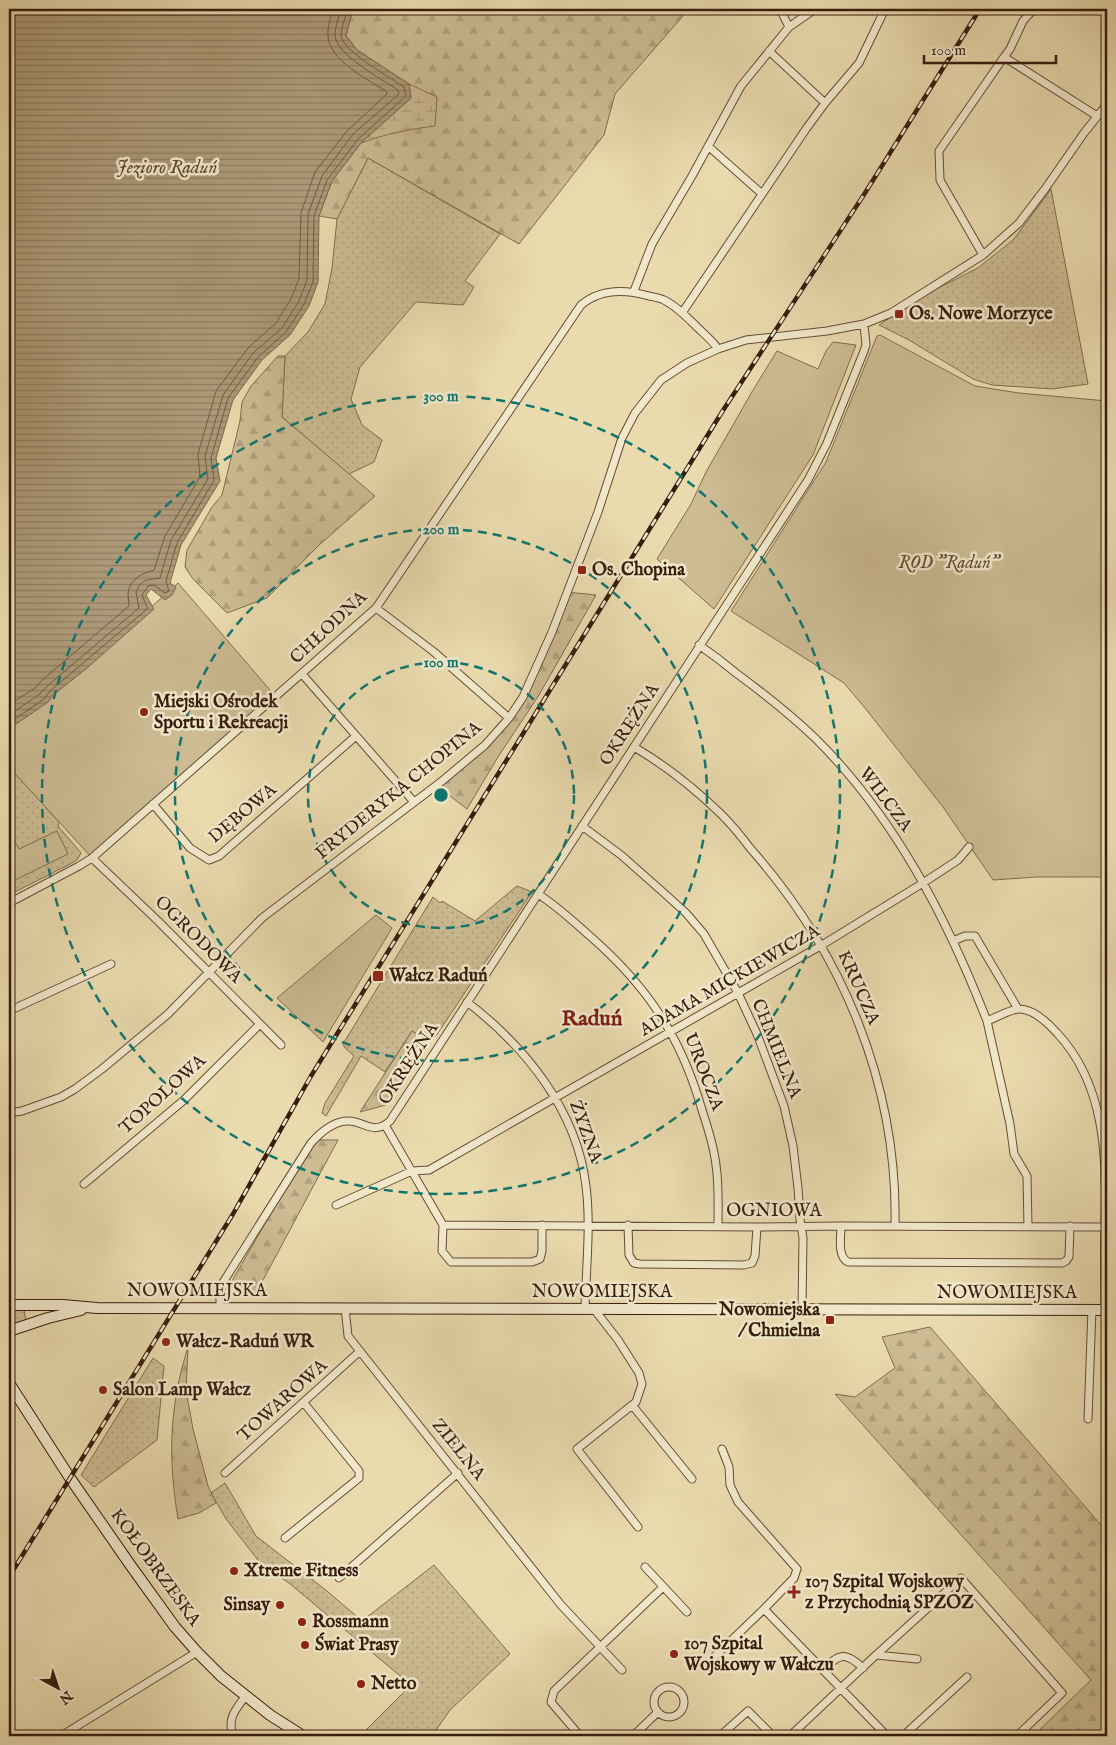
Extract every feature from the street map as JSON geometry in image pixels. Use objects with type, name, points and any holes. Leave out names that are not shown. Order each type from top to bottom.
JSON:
[{"type":"street","points":[[780,9],[789,27]]},
{"type":"street","points":[[634,291],[652,244],[740,86],[789,27],[815,9]]},
{"type":"street","points":[[682,313],[825,103],[859,63],[885,9]]},
{"type":"street","points":[[983,256],[940,180],[939,151],[1010,49],[1023,21],[1034,9]]},
{"type":"street","points":[[769,51],[825,103]]},
{"type":"street","points":[[1004,57],[1097,116]]},
{"type":"street","name":"FRYDERYKA CHOPINA","points":[[9,1113],[36,1107],[61,1097],[102,1069],[157,1022],[268,913],[414,802],[485,745],[509,718],[523,697],[552,632],[571,578],[598,512],[622,438],[635,413],[661,380],[687,363],[718,349],[746,340],[827,331],[864,324],[891,313],[983,256],[1019,224],[1107,104]]},
{"type":"street","points":[[708,146],[762,194]]},
{"type":"street","name":"CHŁODNA","points":[[9,903],[92,858],[376,608],[580,305],[596,295],[613,291],[634,291],[664,300],[682,313],[714,342],[718,349]]},
{"type":"street","name":"OKRĘŻNA","points":[[220,1307],[222,1284],[311,1143],[324,1130],[344,1121],[351,1120],[373,1128],[385,1125],[390,1121],[808,480],[825,449],[864,351],[866,345],[864,324]]},
{"type":"street","points":[[376,608],[434,652],[509,718]]},
{"type":"street","name":"WILCZA","points":[[699,645],[787,713],[825,749],[884,822],[924,884],[953,941],[987,1021],[1010,1124],[1014,1154],[1027,1176],[1028,1227]]},
{"type":"street","points":[[302,674],[414,802]]},
{"type":"street","name":"DĘBOWA","points":[[153,804],[190,848],[209,860],[219,856],[356,736]]},
{"type":"street","name":"KRUCZA","points":[[634,747],[700,794],[722,815],[769,868],[797,906],[822,945],[860,1024],[881,1096],[891,1161],[895,1226]]},
{"type":"street","name":"CHMIELNA","points":[[582,826],[621,855],[686,913],[704,934],[738,993],[757,1034],[784,1106],[793,1146],[801,1226],[804,1238],[802,1309]]},
{"type":"street","name":"ADAMA MICKIEWICZA","points":[[336,1205],[412,1171],[429,1170],[672,1032],[924,884],[958,860],[969,847]]},
{"type":"street","name":"OGRODOWA","points":[[92,858],[281,1045]]},
{"type":"street","name":"UROCZA","points":[[538,894],[587,933],[628,972],[650,998],[672,1032],[695,1084],[708,1128],[716,1164],[718,1226]]},
{"type":"street","points":[[953,941],[965,936],[975,936],[1018,1009]]},
{"type":"street","points":[[9,1011],[111,964]]},
{"type":"street","name":"ŻYZNA","points":[[467,1002],[520,1050],[556,1098],[573,1134],[582,1163],[586,1187],[590,1308]]},
{"type":"street","points":[[987,1021],[1018,1009],[1032,1012],[1050,1026],[1065,1042],[1088,1081],[1104,1139],[1106,1310]]},
{"type":"street","name":"TOPOLOWA","points":[[84,1184],[184,1100],[260,1024]]},
{"type":"street","name":"OKRĘŻNA","points":[[385,1125],[443,1225]]},
{"type":"street","points":[[443,1225],[442,1251],[451,1262],[532,1262],[540,1259],[542,1251],[542,1225]]},
{"type":"street","name":"OGNIOWA","points":[[443,1225],[1105,1227]]},
{"type":"street","points":[[628,1225],[629,1255],[634,1263],[640,1264],[744,1265],[752,1263],[755,1256],[757,1227]]},
{"type":"street","points":[[841,1226],[842,1255],[844,1260],[848,1262],[1062,1263],[1069,1257],[1070,1226]]},
{"type":"street","name":"NOWOMIEJSKA","points":[[9,1305],[63,1305],[97,1308],[1106,1310]]},
{"type":"street","name":"NOWOMIEJSKA","points":[[9,1331],[63,1313],[97,1308]]},
{"type":"street","name":"ZIELNA","points":[[345,1308],[348,1336],[561,1605],[622,1670]]},
{"type":"street","points":[[590,1308],[618,1340],[639,1373],[642,1384],[636,1402],[576,1449],[638,1527]]},
{"type":"street","points":[[1088,1420],[1092,1309]]},
{"type":"street","name":"TOWAROWA","points":[[225,1473],[360,1351]]},
{"type":"street","name":"KOŁOBRZESKA","points":[[10,1387],[163,1612],[197,1652],[245,1696],[303,1736]]},
{"type":"street","points":[[285,1538],[359,1478],[359,1471],[304,1403]]},
{"type":"street","points":[[632,1405],[692,1479]]},
{"type":"street","points":[[714,1656],[794,1578],[797,1569],[738,1502],[730,1485],[729,1467],[722,1449]]},
{"type":"street","points":[[339,1578],[458,1473]]},
{"type":"street","points":[[644,1567],[687,1612]]},
{"type":"street","points":[[790,1736],[961,1578],[1062,1693],[1017,1736]]},
{"type":"street","points":[[580,1736],[551,1702],[554,1691],[663,1587]]},
{"type":"street","points":[[764,1609],[887,1736]]},
{"type":"street","points":[[61,1736],[197,1652]]},
{"type":"street","points":[[876,1655],[917,1659]]},
{"type":"street","points":[[823,1670],[833,1660],[841,1656],[847,1656],[863,1668]]},
{"type":"street","points":[[903,1736],[967,1677]]},
{"type":"street","points":[[670,1687],[679,1691],[683,1705],[678,1713],[668,1717],[658,1712],[655,1708],[654,1698],[660,1690],[670,1687]]},
{"type":"street","points":[[232,1736],[230,1729],[231,1718],[245,1696]]},
{"type":"street","points":[[633,1736],[658,1712]]},
{"type":"street","points":[[720,1736],[748,1712],[773,1736]]},
{"type":"green space","points":[[353,9],[689,9],[615,94],[604,135],[519,244],[368,158],[337,219],[319,216],[332,181],[361,143],[411,98],[409,84],[357,50],[346,36]]},
{"type":"green space","points":[[409,84],[437,97],[435,126],[398,132],[361,143],[411,98]]},
{"type":"green space","points":[[368,158],[500,234],[465,281],[474,287],[463,305],[416,302],[360,367],[351,399],[362,425],[382,440],[374,462],[349,474],[282,417],[285,356],[308,332],[325,304],[332,268],[337,219]]},
{"type":"green space","points":[[1051,189],[1088,384],[1052,389],[992,385],[973,379],[909,340],[879,325],[926,294],[978,268],[1014,239]]},
{"type":"green space","name":"ROD \"Raduń\"","points":[[880,335],[975,386],[1019,393],[1107,401],[1107,877],[1037,877],[993,880],[943,807],[844,683],[731,611],[826,462],[877,336]]},
{"type":"green space","points":[[833,342],[856,345],[813,455],[714,609],[657,559],[691,504],[706,472],[777,351],[818,369],[826,351]]},
{"type":"green space","points":[[278,356],[285,356],[282,417],[375,496],[318,546],[267,598],[227,613],[193,579],[185,567],[187,550],[212,507],[222,495],[240,421],[242,402],[251,386]]},
{"type":"green space","name":"Miejski Ośrodek Sportu i Rekreacji","points":[[178,583],[276,697],[92,858],[9,767],[9,729],[53,695]]},
{"type":"green space","points":[[567,592],[596,595],[539,695],[498,757],[467,809],[441,789],[442,781],[509,718],[552,632]]},
{"type":"green space","points":[[9,758],[88,769],[46,808],[59,822],[58,826],[81,853],[77,860],[9,895],[9,773],[11,771],[9,768]]},
{"type":"green space","points":[[57,831],[68,854],[9,883],[9,837],[12,836],[19,849]]},
{"type":"green space","points":[[517,886],[532,892],[436,1036],[427,1041],[412,1031],[385,1072],[361,1056],[326,1116],[322,1113],[325,1103],[354,1056],[343,1044],[433,897],[440,903],[442,901],[475,921]]},
{"type":"green space","points":[[376,915],[392,928],[323,1042],[277,998]]},
{"type":"green space","points":[[412,1031],[427,1041],[386,1105],[360,1112]]},
{"type":"green space","points":[[315,1140],[338,1140],[254,1297],[225,1293],[297,1168]]},
{"type":"green space","points":[[9,1309],[24,1309],[26,1322],[9,1327]]},
{"type":"green space","points":[[930,1327],[1107,1532],[1107,1736],[1033,1736],[1091,1680],[835,1394],[855,1397],[895,1368],[882,1337]]},
{"type":"green space","points":[[188,1347],[186,1391],[193,1429],[208,1486],[216,1503],[199,1513],[178,1519],[173,1475],[172,1433],[177,1391]]},
{"type":"green space","points":[[153,1358],[164,1366],[157,1440],[94,1487],[81,1475]]},
{"type":"green space","points":[[225,1483],[256,1536],[327,1591],[362,1621],[434,1565],[510,1654],[450,1710],[432,1736],[360,1736],[411,1685],[289,1583],[261,1564],[226,1519],[211,1493]]},
{"type":"water","name":"Jezioro Raduń","points":[[9,9],[353,9],[346,36],[357,50],[409,84],[411,98],[361,143],[332,181],[319,216],[318,282],[309,306],[290,335],[262,360],[233,400],[216,458],[220,481],[181,545],[170,583],[176,587],[172,595],[165,600],[151,589],[146,595],[154,609],[86,669],[53,695],[48,702],[9,729]]},
{"type":"railway","points":[[9,1577],[233,1214],[311,1076],[722,412],[865,193],[980,9]]},
{"type":"place","name":"Os. Nowe Morzyce","points":[[899,314]]},
{"type":"place","name":"Os. Chopina","points":[[582,570]]},
{"type":"place","name":"Miejski Ośrodek Sportu i Rekreacji","points":[[144,712]]},
{"type":"place","name":"Wałcz Raduń","points":[[378,976]]},
{"type":"place","name":"Nowomiejska / Chmielna","points":[[830,1320]]},
{"type":"place","name":"Wałcz-Raduń WR","points":[[166,1342]]},
{"type":"place","name":"Salon Lamp Wałcz","points":[[103,1390]]},
{"type":"place","name":"Xtreme Fitness","points":[[234,1571]]},
{"type":"place","name":"107 Szpital Wojskowy z Przychodnią SPZOZ","points":[[794,1592]]},
{"type":"place","name":"Sinsay","points":[[280,1605]]},
{"type":"place","name":"Rossmann","points":[[302,1622]]},
{"type":"place","name":"Świat Prasy","points":[[305,1645]]},
{"type":"place","name":"107 Szpital Wojskowy w Wałczu","points":[[674,1654]]},
{"type":"place","name":"Netto","points":[[361,1684]]},
{"type":"district","name":"Raduń","points":[[592,1019]]}]
